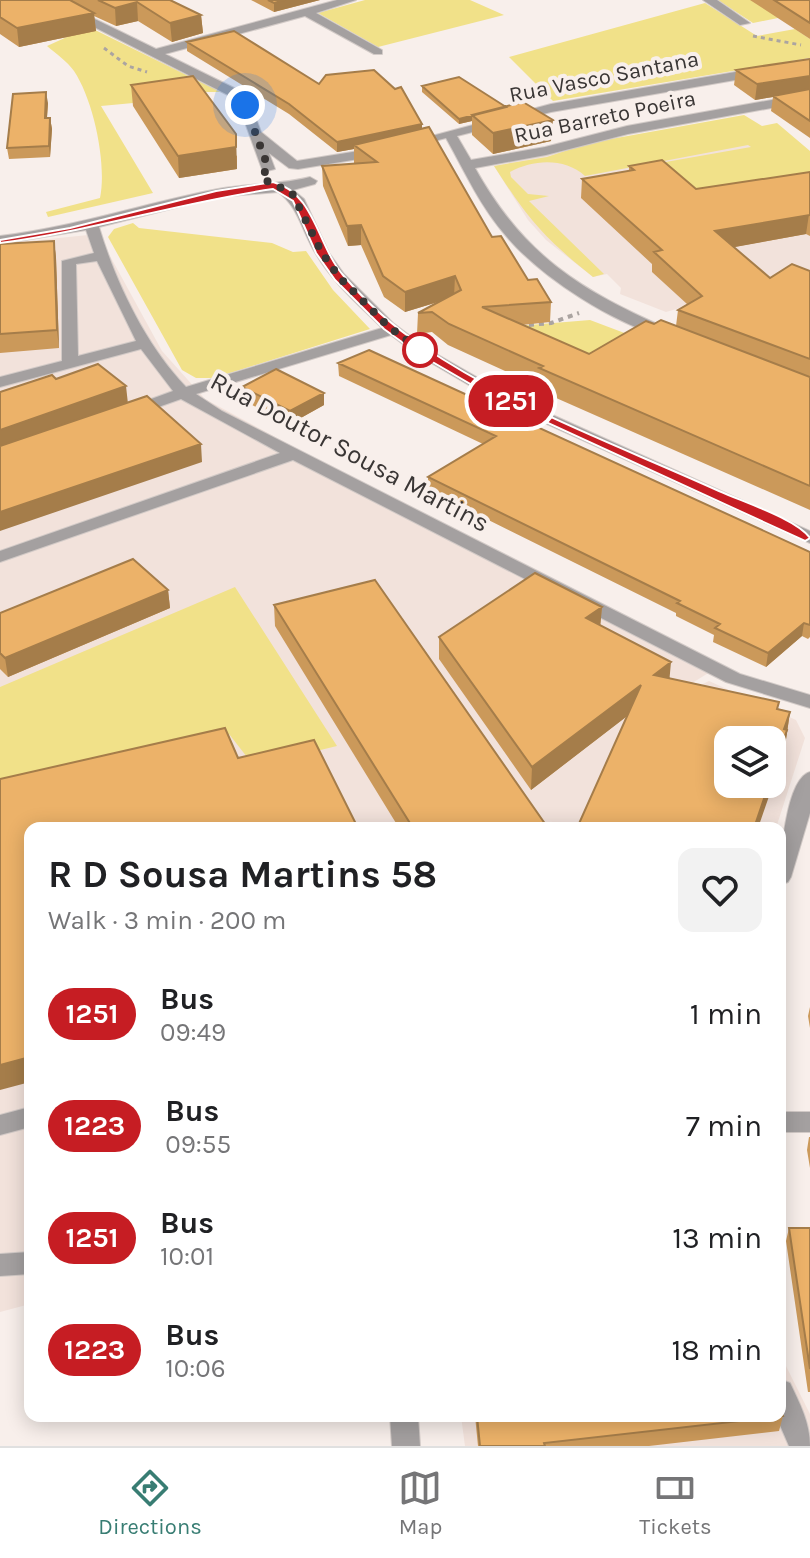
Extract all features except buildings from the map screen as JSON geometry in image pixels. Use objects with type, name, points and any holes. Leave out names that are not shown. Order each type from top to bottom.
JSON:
[{"type":"street","points":[[47,0],[232,92],[245,105],[258,135],[265,171],[261,178],[292,193],[322,253],[339,277],[393,330],[459,375],[502,398],[810,538]]},
{"type":"street","points":[[156,53],[350,0]]},
{"type":"street","points":[[709,0],[740,20]]},
{"type":"street","points":[[307,12],[378,52]]},
{"type":"street","name":"Rua Vasco Santana","points":[[216,194],[265,171],[362,156],[564,106],[810,63]]},
{"type":"street","name":"Rua Barreto Poeira","points":[[468,165],[810,97]]},
{"type":"street","name":"Rua Barreto Poeira","points":[[750,108],[765,118],[810,109]]},
{"type":"street","points":[[449,133],[496,214],[550,268],[605,304],[683,340]]},
{"type":"street","points":[[258,135],[280,157],[312,171],[304,214]]},
{"type":"street","name":"Rua Vasco Santana","points":[[0,240],[92,226],[216,194],[312,179],[362,156]]},
{"type":"street","points":[[92,226],[102,256],[146,343],[164,374],[183,393],[113,418]]},
{"type":"street","points":[[70,363],[69,261],[102,256]]},
{"type":"street","name":"Rua Doutor Sousa Martins","points":[[183,393],[393,330]]},
{"type":"street","points":[[0,382],[146,343]]},
{"type":"street","name":"Rua Doutor Sousa Martins","points":[[183,393],[294,454],[733,678],[810,702]]},
{"type":"street","points":[[0,557],[294,454]]},
{"type":"street","points":[[786,857],[810,779]]},
{"type":"street","points":[[0,1125],[24,1119]]},
{"type":"street","points":[[786,1122],[810,1122]]},
{"type":"street","points":[[0,1265],[24,1263]]},
{"type":"street","points":[[786,1406],[803,1446]]},
{"type":"street","points":[[404,1422],[406,1446]]},
{"type":"path","points":[[740,20],[724,24],[738,32],[810,48]]},
{"type":"path","points":[[506,327],[551,323]]},
{"type":"shaded area","points":[[365,0],[470,0],[504,15],[378,47],[318,13]]},
{"type":"shaded area","points":[[718,0],[808,0],[778,18],[753,23]]},
{"type":"shaded area","points":[[705,3],[757,36],[795,29],[810,39],[810,58],[553,101],[509,57]]},
{"type":"shaded area","points":[[89,27],[221,92],[189,92],[187,98],[101,106],[153,193],[48,217],[46,212],[100,198],[102,168],[93,116],[81,84],[71,68],[47,46]]},
{"type":"shaded area","points":[[744,115],[762,126],[777,123],[810,151],[810,186],[701,198],[660,163],[751,147],[748,145],[585,176],[568,166],[549,162],[510,172],[528,194],[549,196],[529,201],[604,274],[593,277],[538,227],[494,166],[547,157],[589,143]]},
{"type":"shaded area","points":[[751,136],[810,186],[810,270],[666,312],[620,294],[621,288],[607,274],[593,277],[546,240],[528,220],[494,166],[563,152]]},
{"type":"shaded area","points":[[133,223],[139,228],[272,243],[293,252],[306,251],[333,290],[370,329],[214,378],[196,378],[182,370],[108,237],[114,229]]},
{"type":"shaded area","points":[[98,234],[162,351],[205,399],[710,672],[645,712],[709,681],[796,720],[805,738],[786,797],[786,726],[714,726],[714,798],[786,798],[778,822],[24,822],[24,1306],[0,1312],[0,244]]},
{"type":"shaded area","points":[[590,320],[643,340],[607,361],[495,334],[506,327]]},
{"type":"shaded area","points":[[235,587],[337,746],[254,766],[229,734],[0,789],[0,687]]},
{"type":"shaded area","points":[[786,1366],[810,1414],[810,1446],[465,1446],[462,1422],[786,1422]]},
{"type":"bus line","name":"1251","points":[[0,240],[70,231],[248,188],[273,185],[284,188],[297,199],[322,253],[339,277],[361,302],[421,351],[502,398],[810,538]]},
{"type":"route","points":[[245,105],[258,135],[262,160],[268,167],[261,178],[267,184],[292,193],[322,253],[339,277],[361,302],[420,350]]}]
